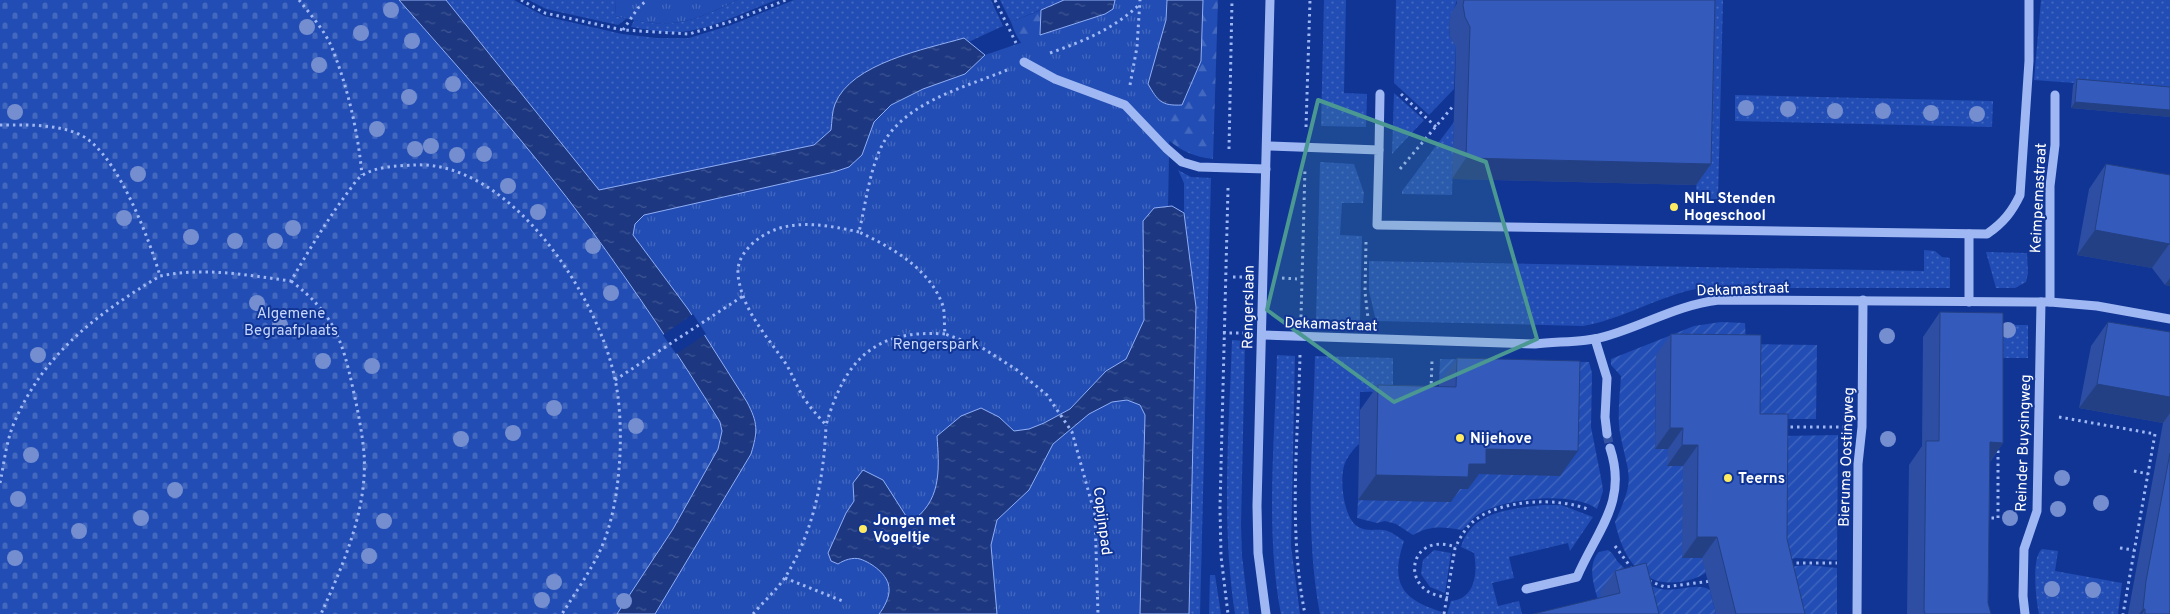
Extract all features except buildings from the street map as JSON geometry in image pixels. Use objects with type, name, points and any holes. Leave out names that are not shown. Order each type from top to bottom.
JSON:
[{"type":"street","name":"Rengerslaan","points":[[1266,614],[1258,553],[1257,506],[1270,0]]},
{"type":"street","points":[[1380,94],[1377,225],[1987,234],[2001,225],[2013,210],[2020,194],[2029,62],[2029,0]]},
{"type":"street","points":[[1024,62],[1055,79],[1126,105],[1160,142],[1182,162],[1199,167],[1266,169]]},
{"type":"street","name":"Keimpemastraat","points":[[2045,302],[2050,186],[2055,145],[2055,95]]},
{"type":"street","points":[[1266,146],[1378,150]]},
{"type":"street","points":[[1969,234],[1969,302]]},
{"type":"street","name":"Dekamastraat","points":[[1262,335],[1535,344],[1595,339],[1694,303],[1719,300],[2045,302],[2097,306],[2170,319]]},
{"type":"street","name":"Bieruma Oostingweg","points":[[1857,614],[1858,464],[1862,427],[1863,300]]},
{"type":"street","name":"Reinder Buysingweg","points":[[2025,614],[2023,596],[2024,548],[2037,511],[2038,413],[2045,302]]},
{"type":"street","points":[[1595,339],[1607,378],[1605,418],[1607,434]]},
{"type":"street","points":[[1526,589],[1577,577],[1588,549],[1601,531],[1617,483],[1615,463],[1610,448]]},
{"type":"path","points":[[299,0],[331,47],[352,114],[359,144],[362,175]]},
{"type":"path","points":[[521,0],[545,13],[623,30],[689,34],[730,22],[786,0]]},
{"type":"path","points":[[623,30],[638,8],[647,0]]},
{"type":"path","points":[[995,0],[1024,62]]},
{"type":"path","points":[[1126,105],[1138,47],[1140,0]]},
{"type":"path","points":[[1228,614],[1222,556],[1220,507],[1232,0]]},
{"type":"path","points":[[1305,614],[1297,557],[1296,534],[1310,0]]},
{"type":"path","points":[[859,232],[877,156],[896,125],[908,115],[935,100],[1024,62],[1089,40],[1122,21],[1139,5]]},
{"type":"path","points":[[1394,88],[1436,127]]},
{"type":"path","points":[[1379,172],[1397,172],[1454,105]]},
{"type":"path","points":[[0,125],[32,125],[61,128],[89,140],[110,164],[136,210],[152,246],[160,276]]},
{"type":"path","points":[[291,281],[315,239],[362,175],[390,166],[427,164],[456,170],[490,189],[514,207],[534,226],[564,264],[587,302],[598,326],[615,380],[620,453],[613,512],[606,537],[593,565],[562,614]]},
{"type":"path","points":[[826,425],[806,401],[785,363],[756,324],[743,296],[738,274],[739,263],[744,252],[762,234],[786,227],[813,223],[859,232],[903,257],[929,281],[943,308],[945,334]]},
{"type":"path","points":[[1368,339],[1365,292],[1366,240],[1377,225]]},
{"type":"path","points":[[0,483],[14,424],[36,384],[71,339],[113,305],[160,276],[186,271],[226,271],[291,281],[314,298],[327,314],[337,333],[348,368],[360,419],[364,455],[362,489],[354,530],[338,576],[321,614]]},
{"type":"path","points":[[1233,277],[1246,277]]},
{"type":"path","points":[[1279,278],[1297,279]]},
{"type":"path","points":[[615,380],[743,296]]},
{"type":"path","name":"Copijnpad","points":[[753,614],[785,578],[808,534],[820,480],[826,425],[847,373],[861,355],[881,344],[905,335],[924,332],[945,334],[981,347],[1017,370],[1047,395],[1072,432],[1094,515],[1098,614]]},
{"type":"path","points":[[1431,396],[1432,342]]},
{"type":"path","points":[[2038,413],[2155,434],[2123,614]]},
{"type":"path","points":[[1783,427],[1862,427]]},
{"type":"path","points":[[1984,527],[1984,518],[1998,518],[1998,440]]},
{"type":"path","points":[[2134,471],[2148,474]]},
{"type":"path","points":[[1444,614],[1456,547],[1465,531],[1486,513],[1541,502],[1567,502],[1606,518]]},
{"type":"path","points":[[1601,531],[1613,542],[1637,573]]},
{"type":"path","points":[[1448,598],[1426,590],[1415,574],[1414,566],[1416,558],[1425,548],[1441,544],[1456,547]]},
{"type":"path","points":[[2120,548],[2134,550]]},
{"type":"path","points":[[1785,564],[1797,562],[1857,564]]},
{"type":"path","points":[[785,578],[845,602]]},
{"type":"path","points":[[1642,578],[1665,587],[1717,580]]},
{"type":"highlighted area","points":[[1318,100],[1486,162],[1537,339],[1394,402],[1267,310]]},
{"type":"green space","name":"Algemene Begraafplaats","points":[[0,0],[399,0],[497,112],[567,198],[640,299],[720,422],[722,431],[718,449],[673,529],[617,614],[0,614]]},
{"type":"green space","points":[[446,0],[514,0],[544,16],[622,34],[657,38],[689,38],[731,25],[794,0],[991,0],[1003,26],[835,104],[831,130],[814,145],[599,190]]},
{"type":"green space","points":[[529,0],[616,0],[615,16],[626,19],[618,25],[546,9]]},
{"type":"green space","points":[[616,0],[737,0],[705,15],[678,22],[664,23],[615,16]]},
{"type":"green space","points":[[737,0],[776,0],[700,29],[667,32],[631,27],[634,20],[649,23],[675,23],[699,17]]},
{"type":"green space","points":[[1000,0],[1064,0],[1011,22]]},
{"type":"green space","points":[[1115,0],[1130,0],[1121,13],[1111,21],[1035,52],[1026,48],[1017,37],[1011,22],[1041,10],[1041,35],[1105,14],[1113,9]]},
{"type":"green space","name":"Rengerspark","points":[[1115,0],[1167,0],[1166,20],[1148,84],[1157,100],[1170,106],[1168,207],[1154,208],[1143,221],[1144,320],[1133,344],[1140,405],[1145,415],[1140,614],[655,614],[751,454],[757,435],[688,309],[633,235],[635,224],[644,215],[834,172],[862,155],[874,122],[891,105],[923,89],[965,74],[985,55],[1105,14],[1113,9]]},
{"type":"green space","points":[[1148,0],[1167,0],[1166,20],[1148,84],[1161,101],[1169,105],[1182,105],[1201,61],[1203,0],[1218,0],[1213,159],[1188,153],[1169,141],[1136,105],[1137,79]]},
{"type":"green space","points":[[1324,0],[1346,0],[1344,93],[1367,94],[1366,127],[1321,126]]},
{"type":"green space","points":[[1396,0],[1457,0],[1449,26],[1450,37],[1456,45],[1454,89],[1429,115],[1394,83]]},
{"type":"green space","points":[[1701,0],[1723,0],[1718,199],[1696,199]]},
{"type":"green space","points":[[2041,0],[2170,0],[2170,90],[2034,80]]},
{"type":"green space","points":[[1394,94],[1424,120],[1392,154]]},
{"type":"green space","points":[[1735,95],[1993,101],[1992,127],[1735,121]]},
{"type":"green space","points":[[1454,122],[1452,195],[1402,194],[1402,191]]},
{"type":"green space","points":[[1320,162],[1354,164],[1364,193],[1363,203],[1342,203],[1340,235],[1362,236],[1360,321],[1316,319]]},
{"type":"green space","points":[[1178,170],[1191,177],[1211,178],[1200,614],[1189,614],[1196,307],[1184,213],[1184,183]]},
{"type":"green space","points":[[1924,250],[1935,251],[1942,257],[1950,258],[1950,288],[1701,288],[1671,296],[1598,323],[1583,326],[1376,321],[1369,291],[1369,261],[1924,271]]},
{"type":"green space","points":[[1986,252],[2027,253],[2028,273],[2026,282],[2015,288],[1996,288]]},
{"type":"green space","points":[[1721,322],[1745,323],[1746,344],[1817,345],[1816,419],[1745,419],[1656,356],[1655,449],[1668,449],[1683,466],[1711,558],[1710,566],[1701,576],[1677,582],[1663,582],[1650,578],[1640,572],[1632,562],[1619,537],[1615,522],[1626,495],[1629,478],[1619,426],[1621,376],[1611,365],[1611,359],[1694,326]]},
{"type":"green space","points":[[2003,325],[2028,325],[2028,358],[2003,358]]},
{"type":"green space","points":[[1232,340],[1245,341],[1241,525],[1242,556],[1249,614],[1235,614],[1228,546],[1227,477]]},
{"type":"green space","points":[[1277,355],[1295,356],[1291,546],[1300,614],[1281,614],[1273,551],[1272,485]]},
{"type":"green space","points":[[1315,356],[1393,358],[1393,391],[1360,392],[1359,444],[1351,452],[1343,469],[1342,487],[1345,506],[1352,521],[1360,528],[1386,531],[1404,541],[1398,568],[1402,587],[1408,595],[1428,607],[1442,612],[1441,614],[1320,614],[1312,550],[1311,518],[1311,453]]},
{"type":"green space","points":[[1440,359],[1589,362],[1592,373],[1591,427],[1603,491],[1597,509],[1586,503],[1556,498],[1521,501],[1490,508],[1474,517],[1462,530],[1437,528],[1413,535],[1396,524],[1385,521],[1377,523],[1357,518],[1358,500],[1451,502],[1439,383]]},
{"type":"green space","points":[[1838,435],[1837,560],[1796,558],[1780,562],[1783,436]]},
{"type":"green space","points":[[1561,505],[1593,517],[1570,551],[1568,543],[1509,557],[1514,578],[1492,583],[1498,606],[1519,601],[1522,614],[1447,614],[1451,601],[1459,599],[1470,590],[1475,576],[1474,553],[1461,547],[1466,535],[1483,519],[1494,514],[1518,508]]},
{"type":"green space","points":[[2042,549],[2058,551],[2055,571],[2122,583],[2118,614],[2039,614],[2035,570],[2036,561]]},
{"type":"green space","points":[[1434,550],[1451,553],[1445,593],[1430,587],[1421,574],[1423,560]]},
{"type":"green space","points":[[1608,550],[1626,570],[1641,581],[1657,588],[1671,590],[1699,587],[1710,590],[1716,614],[1602,614],[1592,573],[1595,558],[1599,552]]},
{"type":"green space","points":[[1808,565],[1837,568],[1837,614],[1785,614],[1787,567]]},
{"type":"green space","points":[[1210,575],[1215,575],[1221,614],[1209,614]]},
{"type":"water","points":[[399,0],[446,0],[599,190],[814,145],[831,130],[834,107],[844,90],[857,78],[873,68],[911,53],[964,38],[985,55],[965,74],[923,89],[891,105],[874,122],[862,155],[849,167],[644,215],[635,224],[633,235],[688,309],[747,402],[756,427],[751,454],[655,614],[617,614],[673,529],[718,449],[722,431],[720,422],[640,299],[567,198],[497,112]]},
{"type":"water","points":[[1064,0],[1115,0],[1113,9],[1105,14],[1040,35],[1041,10]]},
{"type":"water","points":[[1167,0],[1203,0],[1201,61],[1182,105],[1169,105],[1161,101],[1148,84],[1166,20]]},
{"type":"water","points":[[1172,206],[1184,213],[1196,307],[1189,614],[1140,614],[1145,415],[1140,405],[1127,400],[1112,402],[1089,414],[1053,444],[1029,490],[997,520],[991,545],[997,614],[879,614],[889,595],[888,584],[883,574],[870,563],[860,559],[849,559],[838,564],[831,561],[828,553],[846,513],[854,501],[853,483],[863,470],[883,480],[906,516],[916,518],[931,501],[935,491],[938,470],[937,436],[961,416],[981,408],[999,417],[1014,431],[1029,429],[1070,409],[1106,371],[1126,359],[1144,320],[1143,221],[1154,208]]},
{"type":"pier","points":[[693,314],[706,334],[676,354],[663,335]]},
{"type":"tunnel","points":[[1607,434],[1610,448]]},
{"type":"place","name":"NHL Stenden Hogeschool","points":[[1674,207]]},
{"type":"place","name":"Nijehove","points":[[1460,438]]},
{"type":"place","name":"Teerns","points":[[1728,478]]},
{"type":"place","name":"Jongen met Vogeltje","points":[[863,529]]}]
